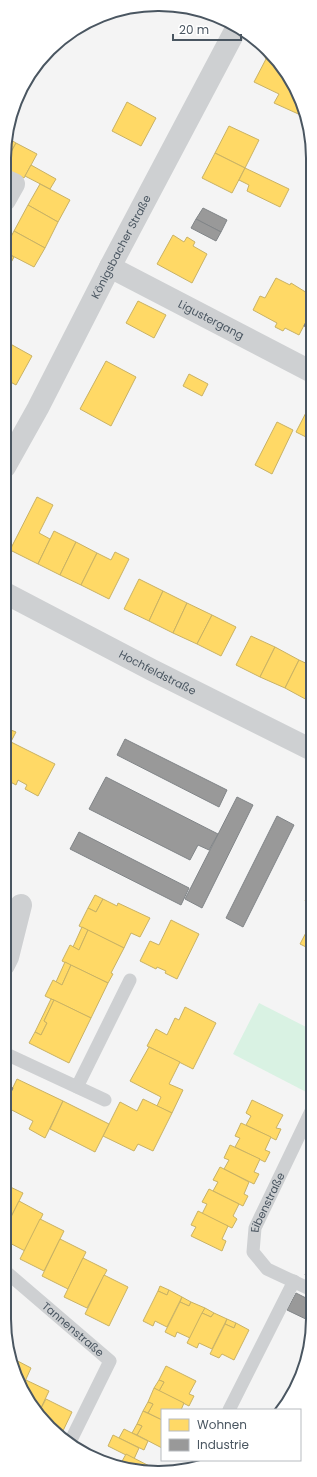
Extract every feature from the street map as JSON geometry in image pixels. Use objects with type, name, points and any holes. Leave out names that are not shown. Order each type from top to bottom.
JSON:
[{"type":"street","name":"Königsbacher Straße","points":[[11,456],[38,408],[110,267],[234,32]]},
{"type":"street","name":"Ligustergang","points":[[110,267],[306,369]]},
{"type":"street","name":"Hochfeldstraße","points":[[11,596],[152,670],[306,747]]},
{"type":"street","points":[[11,945],[21,905]]},
{"type":"lane","points":[[77,1087],[130,980]]},
{"type":"lane","points":[[11,1056],[105,1100]]},
{"type":"lane","name":"Eibenstraße","points":[[306,1122],[255,1228],[253,1252],[266,1269],[306,1287]]},
{"type":"lane","name":"Tannenstraße","points":[[11,1276],[110,1361],[72,1438]]},
{"type":"lane","points":[[230,1409],[294,1281]]},
{"type":"green space","points":[[259,1003],[306,1027],[306,1092],[233,1054]]},
{"type":"building: Wohnen","points":[[266,59],[268,60],[276,69],[291,93],[299,114],[274,103],[279,94],[254,82]]},
{"type":"building: Wohnen","points":[[127,102],[156,118],[141,146],[112,131]]},
{"type":"building: Wohnen","points":[[229,126],[259,140],[245,168],[215,153]]},
{"type":"building: Wohnen","points":[[12,141],[16,143],[11,152]]},
{"type":"building: Wohnen","points":[[16,143],[37,154],[24,178],[11,172],[11,152]]},
{"type":"building: Wohnen","points":[[215,153],[245,168],[232,193],[202,178]]},
{"type":"building: Wohnen","points":[[31,165],[56,179],[50,189],[25,176]]},
{"type":"building: Wohnen","points":[[245,168],[289,189],[280,207],[247,191],[249,185],[239,180]]},
{"type":"building: Wohnen","points":[[40,184],[70,200],[58,222],[28,205]]},
{"type":"building: Wohnen","points":[[28,205],[58,222],[45,248],[14,231]]},
{"type":"building: Wohnen","points":[[14,231],[45,248],[34,267],[11,255],[11,237]]},
{"type":"building: Wohnen","points":[[173,235],[184,242],[187,237],[195,242],[193,246],[207,254],[192,283],[157,264]]},
{"type":"building: Wohnen","points":[[11,255],[14,257],[11,262]]},
{"type":"building: Wohnen","points":[[276,278],[290,285],[291,283],[306,292],[306,322],[299,335],[285,328],[283,331],[275,327],[277,323],[253,310],[260,296],[265,298]]},
{"type":"building: Wohnen","points":[[138,301],[166,315],[154,338],[126,323]]},
{"type":"building: Wohnen","points":[[11,344],[32,356],[16,385],[11,382]]},
{"type":"building: Wohnen","points":[[106,361],[136,377],[111,426],[80,409]]},
{"type":"building: Wohnen","points":[[189,374],[208,384],[202,396],[183,386]]},
{"type":"building: Wohnen","points":[[306,413],[306,437],[296,432]]},
{"type":"building: Wohnen","points":[[277,422],[293,430],[272,474],[255,465]]},
{"type":"building: Wohnen","points":[[37,497],[53,505],[39,533],[50,539],[38,564],[11,550]]},
{"type":"building: Wohnen","points":[[54,531],[76,542],[60,575],[38,564]]},
{"type":"building: Wohnen","points":[[76,542],[97,553],[81,585],[60,575]]},
{"type":"building: Wohnen","points":[[115,552],[129,559],[109,599],[81,585],[97,553],[111,560]]},
{"type":"building: Wohnen","points":[[139,579],[163,591],[149,621],[124,609]]},
{"type":"building: Wohnen","points":[[163,591],[187,603],[173,633],[149,621]]},
{"type":"building: Wohnen","points":[[187,603],[212,615],[197,644],[173,633]]},
{"type":"building: Wohnen","points":[[212,615],[236,627],[221,656],[197,644]]},
{"type":"building: Wohnen","points":[[251,636],[275,647],[260,677],[236,665]]},
{"type":"building: Wohnen","points":[[275,647],[299,660],[285,688],[260,677]]},
{"type":"building: Wohnen","points":[[299,660],[306,663],[306,699],[285,688]]},
{"type":"building: Wohnen","points":[[11,730],[16,732],[11,742]]},
{"type":"building: Wohnen","points":[[11,742],[55,764],[38,796],[25,789],[27,785],[18,780],[16,785],[11,782]]},
{"type":"building: Wohnen","points":[[95,895],[103,899],[96,912],[88,908]]},
{"type":"building: Wohnen","points":[[103,899],[117,906],[118,903],[150,918],[140,937],[131,933],[124,948],[79,926],[88,908],[96,912]]},
{"type":"building: Wohnen","points":[[171,920],[199,934],[177,979],[165,973],[166,971],[157,967],[156,969],[140,961],[150,941],[159,945]]},
{"type":"building: Wohnen","points":[[82,927],[88,930],[79,950],[73,947]]},
{"type":"building: Wohnen","points":[[88,930],[124,948],[111,973],[113,974],[108,983],[62,961],[70,945],[79,950]]},
{"type":"building: Wohnen","points":[[306,933],[306,947],[300,944]]},
{"type":"building: Wohnen","points":[[65,962],[71,965],[62,985],[56,982]]},
{"type":"building: Wohnen","points":[[71,965],[108,983],[91,1018],[45,996],[53,980],[62,985]]},
{"type":"building: Wohnen","points":[[51,999],[54,1000],[44,1021],[47,1023],[41,1035],[35,1032]]},
{"type":"building: Wohnen","points":[[54,1000],[91,1018],[69,1063],[29,1043],[35,1032],[41,1035],[47,1023],[44,1021]]},
{"type":"building: Wohnen","points":[[185,1007],[216,1023],[193,1069],[147,1046],[156,1029],[167,1035],[175,1018],[179,1020]]},
{"type":"building: Wohnen","points":[[149,1047],[180,1062],[169,1084],[183,1090],[172,1113],[157,1106],[161,1097],[130,1081]]},
{"type":"building: Wohnen","points":[[17,1079],[63,1101],[45,1138],[29,1129],[33,1121],[11,1110],[11,1091]]},
{"type":"building: Wohnen","points":[[143,1099],[172,1113],[153,1151],[138,1144],[134,1151],[103,1136],[120,1102],[137,1111]]},
{"type":"building: Wohnen","points":[[252,1100],[283,1115],[276,1128],[281,1129],[276,1140],[246,1125],[251,1116],[246,1113]]},
{"type":"building: Wohnen","points":[[63,1101],[109,1124],[95,1152],[50,1129]]},
{"type":"building: Wohnen","points":[[241,1123],[271,1137],[265,1150],[270,1152],[265,1162],[235,1147],[240,1138],[235,1136]]},
{"type":"building: Wohnen","points":[[230,1145],[260,1159],[254,1172],[259,1174],[254,1184],[224,1169],[229,1160],[224,1158]]},
{"type":"building: Wohnen","points":[[220,1167],[249,1182],[244,1194],[248,1196],[243,1206],[213,1191],[218,1182],[213,1180]]},
{"type":"building: Wohnen","points":[[11,1187],[23,1193],[11,1217]]},
{"type":"building: Wohnen","points":[[209,1189],[239,1204],[233,1216],[237,1219],[232,1228],[202,1214],[207,1204],[202,1202]]},
{"type":"building: Wohnen","points":[[19,1201],[43,1214],[25,1251],[11,1244],[11,1217]]},
{"type":"building: Wohnen","points":[[198,1211],[228,1226],[222,1239],[226,1241],[222,1251],[191,1236],[196,1227],[191,1225]]},
{"type":"building: Wohnen","points":[[40,1219],[64,1231],[44,1271],[20,1259]]},
{"type":"building: Wohnen","points":[[60,1239],[86,1252],[68,1289],[42,1276]]},
{"type":"building: Wohnen","points":[[83,1258],[107,1270],[87,1308],[64,1297]]},
{"type":"building: Wohnen","points":[[104,1275],[128,1287],[109,1326],[85,1314]]},
{"type":"building: Wohnen","points":[[160,1286],[169,1290],[167,1295],[158,1291]]},
{"type":"building: Wohnen","points":[[169,1290],[182,1297],[167,1327],[155,1321],[153,1326],[143,1321],[158,1291],[167,1295]]},
{"type":"building: Wohnen","points":[[182,1297],[191,1302],[189,1306],[180,1302]]},
{"type":"building: Wohnen","points":[[180,1302],[189,1306],[191,1302],[205,1308],[190,1338],[177,1332],[175,1337],[165,1332]]},
{"type":"building: Wohnen","points":[[205,1308],[214,1313],[211,1317],[202,1313]]},
{"type":"building: Wohnen","points":[[202,1313],[211,1317],[214,1313],[227,1319],[212,1349],[199,1343],[197,1348],[187,1343]]},
{"type":"building: Wohnen","points":[[227,1319],[236,1323],[234,1328],[225,1324]]},
{"type":"building: Wohnen","points":[[236,1323],[249,1330],[234,1360],[222,1354],[219,1358],[210,1354],[225,1324],[234,1328]]},
{"type":"building: Wohnen","points":[[17,1361],[31,1368],[25,1382]]},
{"type":"building: Wohnen","points":[[166,1366],[196,1381],[189,1394],[194,1396],[189,1406],[159,1391],[164,1382],[159,1380]]},
{"type":"building: Wohnen","points":[[26,1380],[49,1391],[41,1408],[26,1384]]},
{"type":"building: Wohnen","points":[[159,1380],[164,1382],[159,1391],[154,1388]]},
{"type":"building: Wohnen","points":[[154,1388],[184,1403],[181,1409],[161,1409],[161,1420],[148,1413],[153,1404],[148,1402]]},
{"type":"building: Wohnen","points":[[46,1399],[72,1412],[63,1431],[54,1423],[41,1408]]},
{"type":"building: Wohnen","points":[[148,1402],[153,1404],[148,1413],[143,1411]]},
{"type":"building: Wohnen","points":[[143,1411],[161,1420],[161,1447],[137,1435],[142,1426],[137,1424]]},
{"type":"building: Wohnen","points":[[137,1424],[142,1426],[137,1435],[132,1433]]},
{"type":"building: Wohnen","points":[[124,1429],[148,1441],[144,1450],[119,1438]]},
{"type":"building: Wohnen","points":[[113,1435],[139,1448],[134,1459],[108,1446]]},
{"type":"building: Wohnen","points":[[126,1454],[149,1466],[139,1465],[122,1461]]},
{"type":"building: Industrie","points":[[203,208],[227,220],[221,232],[196,219]]},
{"type":"building: Industrie","points":[[196,219],[221,232],[216,241],[191,228]]},
{"type":"building: Industrie","points":[[125,739],[227,790],[219,807],[117,755]]},
{"type":"building: Industrie","points":[[106,777],[218,834],[209,850],[198,845],[190,860],[89,809]]},
{"type":"building: Industrie","points":[[237,797],[253,805],[202,908],[185,899]]},
{"type":"building: Industrie","points":[[277,816],[294,825],[243,927],[226,918]]},
{"type":"building: Industrie","points":[[79,832],[189,888],[181,905],[70,849]]},
{"type":"building: Industrie","points":[[296,1293],[306,1298],[306,1319],[287,1310]]}]
